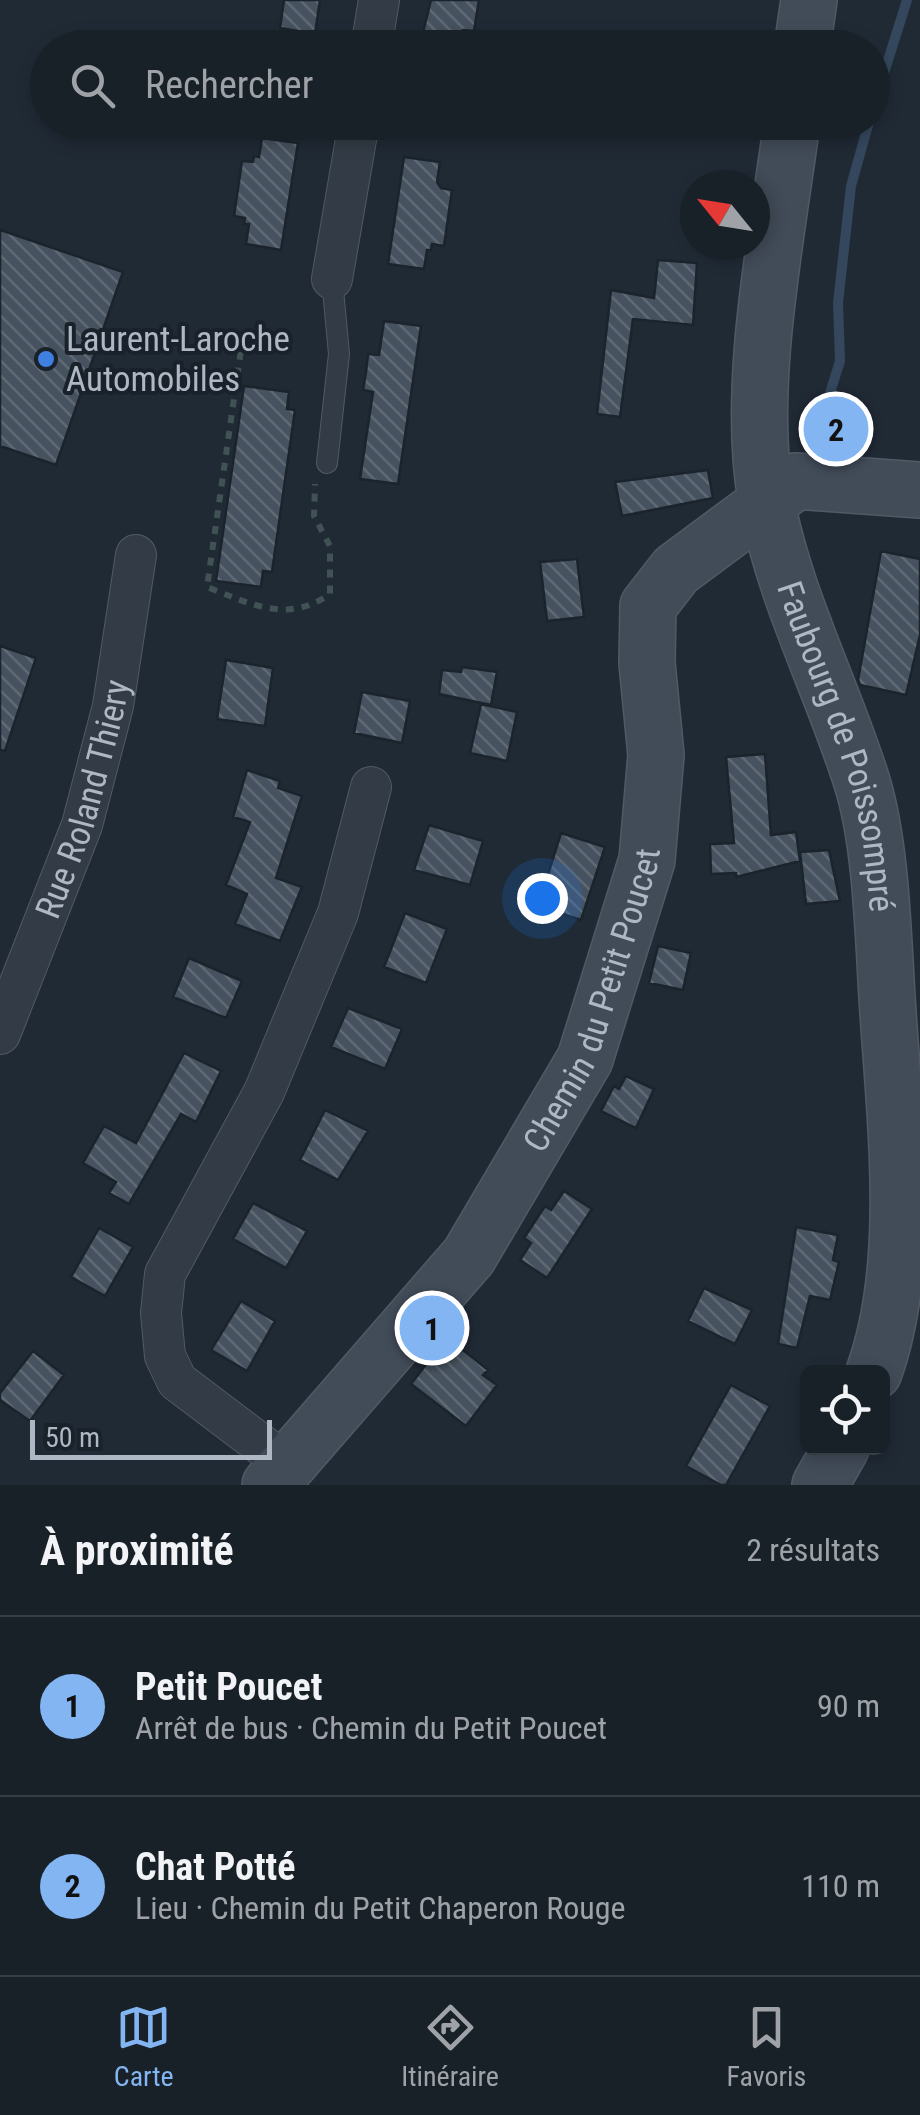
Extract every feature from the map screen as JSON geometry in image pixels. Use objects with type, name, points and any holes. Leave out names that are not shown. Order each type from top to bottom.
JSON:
[{"type":"main road","points":[[805,30],[809,0]]},
{"type":"main road","name":"Faubourg de Poissompré","points":[[790,140],[764,342],[761,450],[766,499],[787,578],[862,782],[881,906],[894,1131],[895,1282],[876,1365]]},
{"type":"main road","name":"Chemin du Petit Poucet","points":[[279,1475],[470,1256],[586,1059],[647,860],[656,756],[646,663],[648,606],[676,570],[766,499],[796,481],[920,490]]},
{"type":"main road","points":[[820,1485],[837,1455]]},
{"type":"street","points":[[374,30],[378,0]]},
{"type":"street","points":[[332,279],[355,140]]},
{"type":"street","name":"Rue Roland Thiery","points":[[0,1034],[82,825],[114,706],[136,555]]},
{"type":"street","name":"Chemin du Petit Poucet","points":[[279,1475],[178,1381],[165,1356],[161,1313],[166,1274],[271,1074],[338,913],[370,787]]},
{"type":"lane","points":[[327,462],[339,354],[332,279]]},
{"type":"path","points":[[243,336],[207,588],[269,611],[290,612],[330,594],[330,546],[314,516],[315,469],[327,462]]},
{"type":"building","points":[[284,0],[320,0],[316,30],[280,28]]},
{"type":"building","points":[[431,0],[479,0],[474,30],[424,30]]},
{"type":"building","points":[[262,140],[298,143],[281,250],[246,244],[249,224],[244,224],[245,218],[234,216],[242,161],[253,162],[254,156],[259,157]]},
{"type":"building","points":[[404,157],[440,162],[437,182],[441,188],[452,190],[444,246],[432,244],[424,269],[388,264]]},
{"type":"building","name":"Laurent-Laroche Automobiles","points":[[0,230],[123,272],[56,465],[0,446]]},
{"type":"building","points":[[658,260],[697,263],[693,325],[633,319],[620,417],[597,414],[611,290],[654,298]]},
{"type":"building","points":[[384,321],[421,326],[398,484],[360,479],[373,392],[363,390],[368,354],[379,355]]},
{"type":"building","points":[[244,386],[289,392],[287,409],[295,410],[272,572],[263,571],[261,587],[216,581]]},
{"type":"building","points":[[708,470],[713,498],[622,516],[615,482]]},
{"type":"building","points":[[881,551],[920,559],[920,635],[906,695],[860,685],[858,680]]},
{"type":"building","points":[[577,559],[584,617],[547,621],[540,562]]},
{"type":"building","points":[[0,646],[36,658],[5,751],[0,750]]},
{"type":"building","points":[[226,660],[273,668],[265,726],[217,719]]},
{"type":"building","points":[[462,667],[497,672],[491,705],[439,694],[442,670],[461,672]]},
{"type":"building","points":[[362,692],[410,701],[402,743],[354,733]]},
{"type":"building","points":[[481,704],[517,712],[507,761],[470,753]]},
{"type":"building","points":[[765,754],[771,835],[796,832],[800,861],[736,877],[736,873],[711,874],[710,844],[734,843],[726,757]]},
{"type":"building","points":[[247,770],[280,781],[278,788],[302,796],[276,878],[302,887],[280,941],[235,924],[247,894],[226,885],[250,822],[233,817]]},
{"type":"building","points":[[429,825],[483,841],[470,885],[414,870]]},
{"type":"building","points":[[561,833],[605,847],[581,920],[538,906]]},
{"type":"building","points":[[829,850],[840,901],[806,904],[800,852]]},
{"type":"building","points":[[405,913],[447,929],[426,983],[384,967]]},
{"type":"building","points":[[658,946],[691,953],[683,990],[649,983]]},
{"type":"building","points":[[189,958],[242,981],[226,1018],[173,997]]},
{"type":"building","points":[[348,1008],[402,1029],[385,1069],[331,1047]]},
{"type":"building","points":[[184,1053],[221,1071],[196,1122],[181,1114],[129,1204],[109,1193],[116,1182],[83,1163],[104,1126],[136,1143]]},
{"type":"building","points":[[626,1076],[654,1089],[636,1128],[601,1111],[614,1086],[619,1089]]},
{"type":"building","points":[[325,1110],[368,1131],[338,1180],[300,1160]]},
{"type":"building","points":[[564,1191],[592,1209],[547,1278],[520,1260],[531,1243],[524,1238],[545,1206],[551,1210]]},
{"type":"building","points":[[253,1203],[307,1231],[286,1268],[233,1239]]},
{"type":"building","points":[[796,1227],[838,1235],[833,1260],[839,1262],[830,1300],[810,1296],[797,1348],[778,1344]]},
{"type":"building","points":[[99,1228],[133,1247],[105,1296],[71,1277]]},
{"type":"building","points":[[704,1288],[752,1310],[735,1344],[688,1321]]},
{"type":"building","points":[[241,1301],[275,1321],[247,1371],[211,1350]]},
{"type":"building","points":[[447,1337],[488,1370],[483,1375],[497,1385],[466,1426],[411,1384]]},
{"type":"building","points":[[33,1351],[64,1375],[30,1421],[0,1400],[0,1393]]},
{"type":"building","points":[[731,1385],[770,1406],[726,1485],[721,1485],[686,1466]]},
{"type":"waterway","points":[[890,54],[907,0]]},
{"type":"waterway","points":[[816,438],[840,361],[838,303],[851,186],[864,140]]},
{"type":"place","name":"Laurent-Laroche Automobiles","points":[[46,359]]},
{"type":"place","name":"Chat Potté","points":[[836,429]]},
{"type":"place","name":"Petit Poucet","points":[[432,1328]]}]
